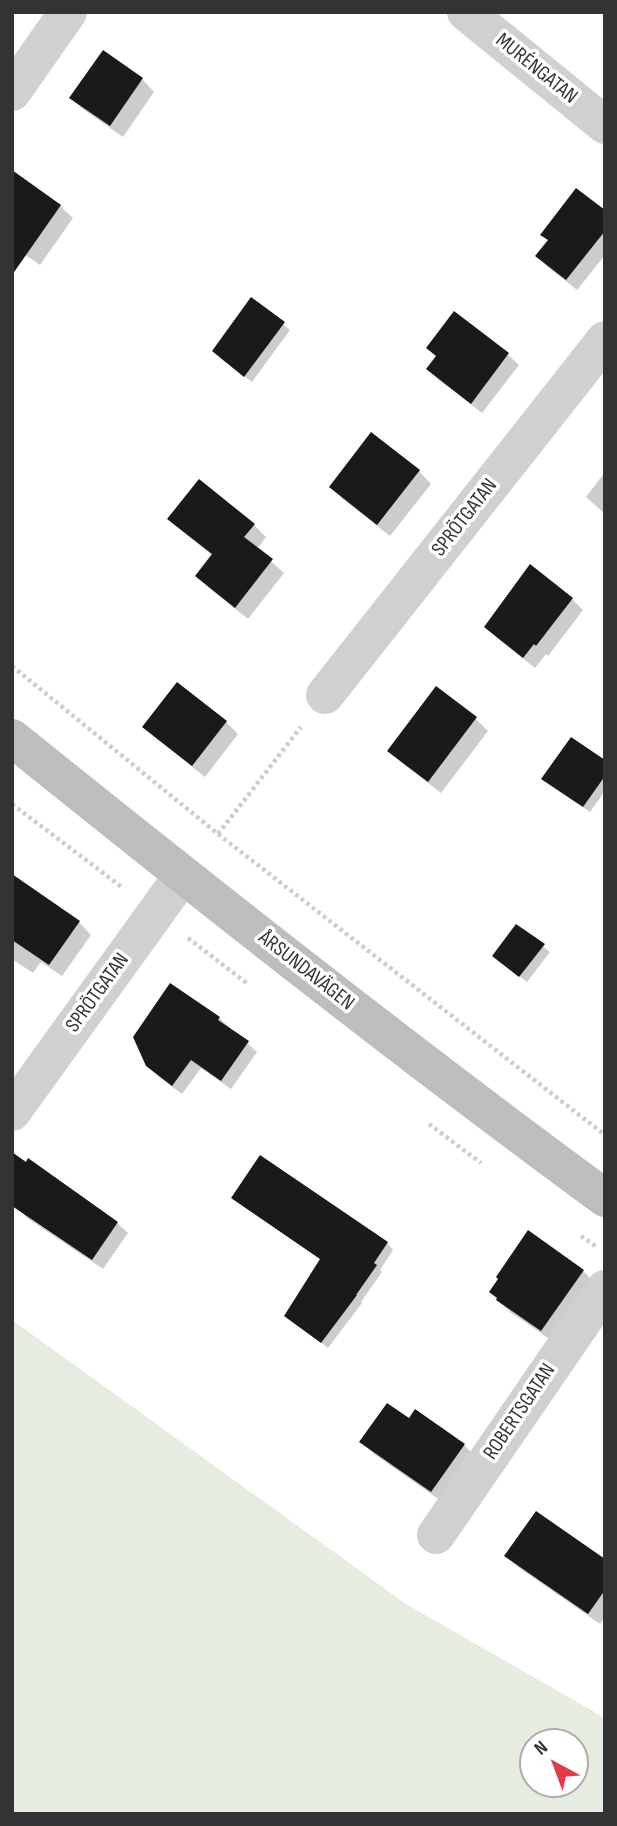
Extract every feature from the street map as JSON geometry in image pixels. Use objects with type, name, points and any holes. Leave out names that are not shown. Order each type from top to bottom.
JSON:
[{"type":"main road","name":"ÅRSUNDAVÄGEN","points":[[12,738],[183,875],[516,1133],[605,1198]]},
{"type":"street","points":[[12,92],[68,12]]},
{"type":"street","name":"MURÉNGATAN","points":[[466,12],[605,125]]},
{"type":"street","name":"SPRÖTGATAN","points":[[325,695],[605,340]]},
{"type":"street","name":"SPRÖTGATAN","points":[[12,1112],[183,875]]},
{"type":"street","name":"ROBERTSGATAN","points":[[436,1535],[605,1289]]},
{"type":"path","points":[[12,666],[218,834],[605,1135]]},
{"type":"path","points":[[218,834],[325,695]]},
{"type":"shaded area","points":[[12,1320],[406,1604],[605,1718],[605,1814],[12,1814]]},
{"type":"building","points":[[103,50],[143,78],[110,126],[69,98]]},
{"type":"building","points":[[12,170],[61,205],[12,275]]},
{"type":"building","points":[[576,188],[605,210],[605,231],[566,280],[535,256],[548,240],[540,235]]},
{"type":"building","points":[[251,297],[285,322],[244,377],[212,351]]},
{"type":"building","points":[[454,311],[509,353],[471,404],[426,369],[436,356],[426,348]]},
{"type":"building","points":[[371,432],[420,470],[377,525],[329,487]]},
{"type":"building","points":[[199,479],[255,524],[244,537],[273,559],[235,608],[195,576],[212,554],[167,519]]},
{"type":"building","points":[[530,564],[573,598],[536,646],[534,644],[523,658],[484,627]]},
{"type":"building","points":[[177,682],[227,721],[192,766],[142,727]]},
{"type":"building","points":[[436,686],[477,717],[428,782],[387,751]]},
{"type":"building","points":[[571,737],[605,760],[605,776],[583,807],[541,779]]},
{"type":"building","points":[[12,874],[80,921],[49,965],[12,940]]},
{"type":"building","points":[[516,924],[545,944],[519,977],[492,956]]},
{"type":"building","points":[[170,983],[220,1017],[218,1020],[249,1041],[221,1081],[191,1060],[172,1086],[146,1066],[133,1037]]},
{"type":"building","points":[[12,1152],[26,1162],[28,1158],[118,1222],[92,1260],[12,1206]]},
{"type":"building","points":[[260,1155],[388,1242],[374,1263],[377,1265],[321,1343],[284,1316],[320,1259],[231,1198]]},
{"type":"building","points":[[528,1230],[584,1270],[541,1331],[496,1300],[489,1292]]},
{"type":"building","points":[[387,1403],[409,1418],[415,1409],[465,1444],[431,1492],[359,1442]]},
{"type":"building","points":[[536,1511],[605,1559],[605,1590],[588,1614],[504,1556]]}]
